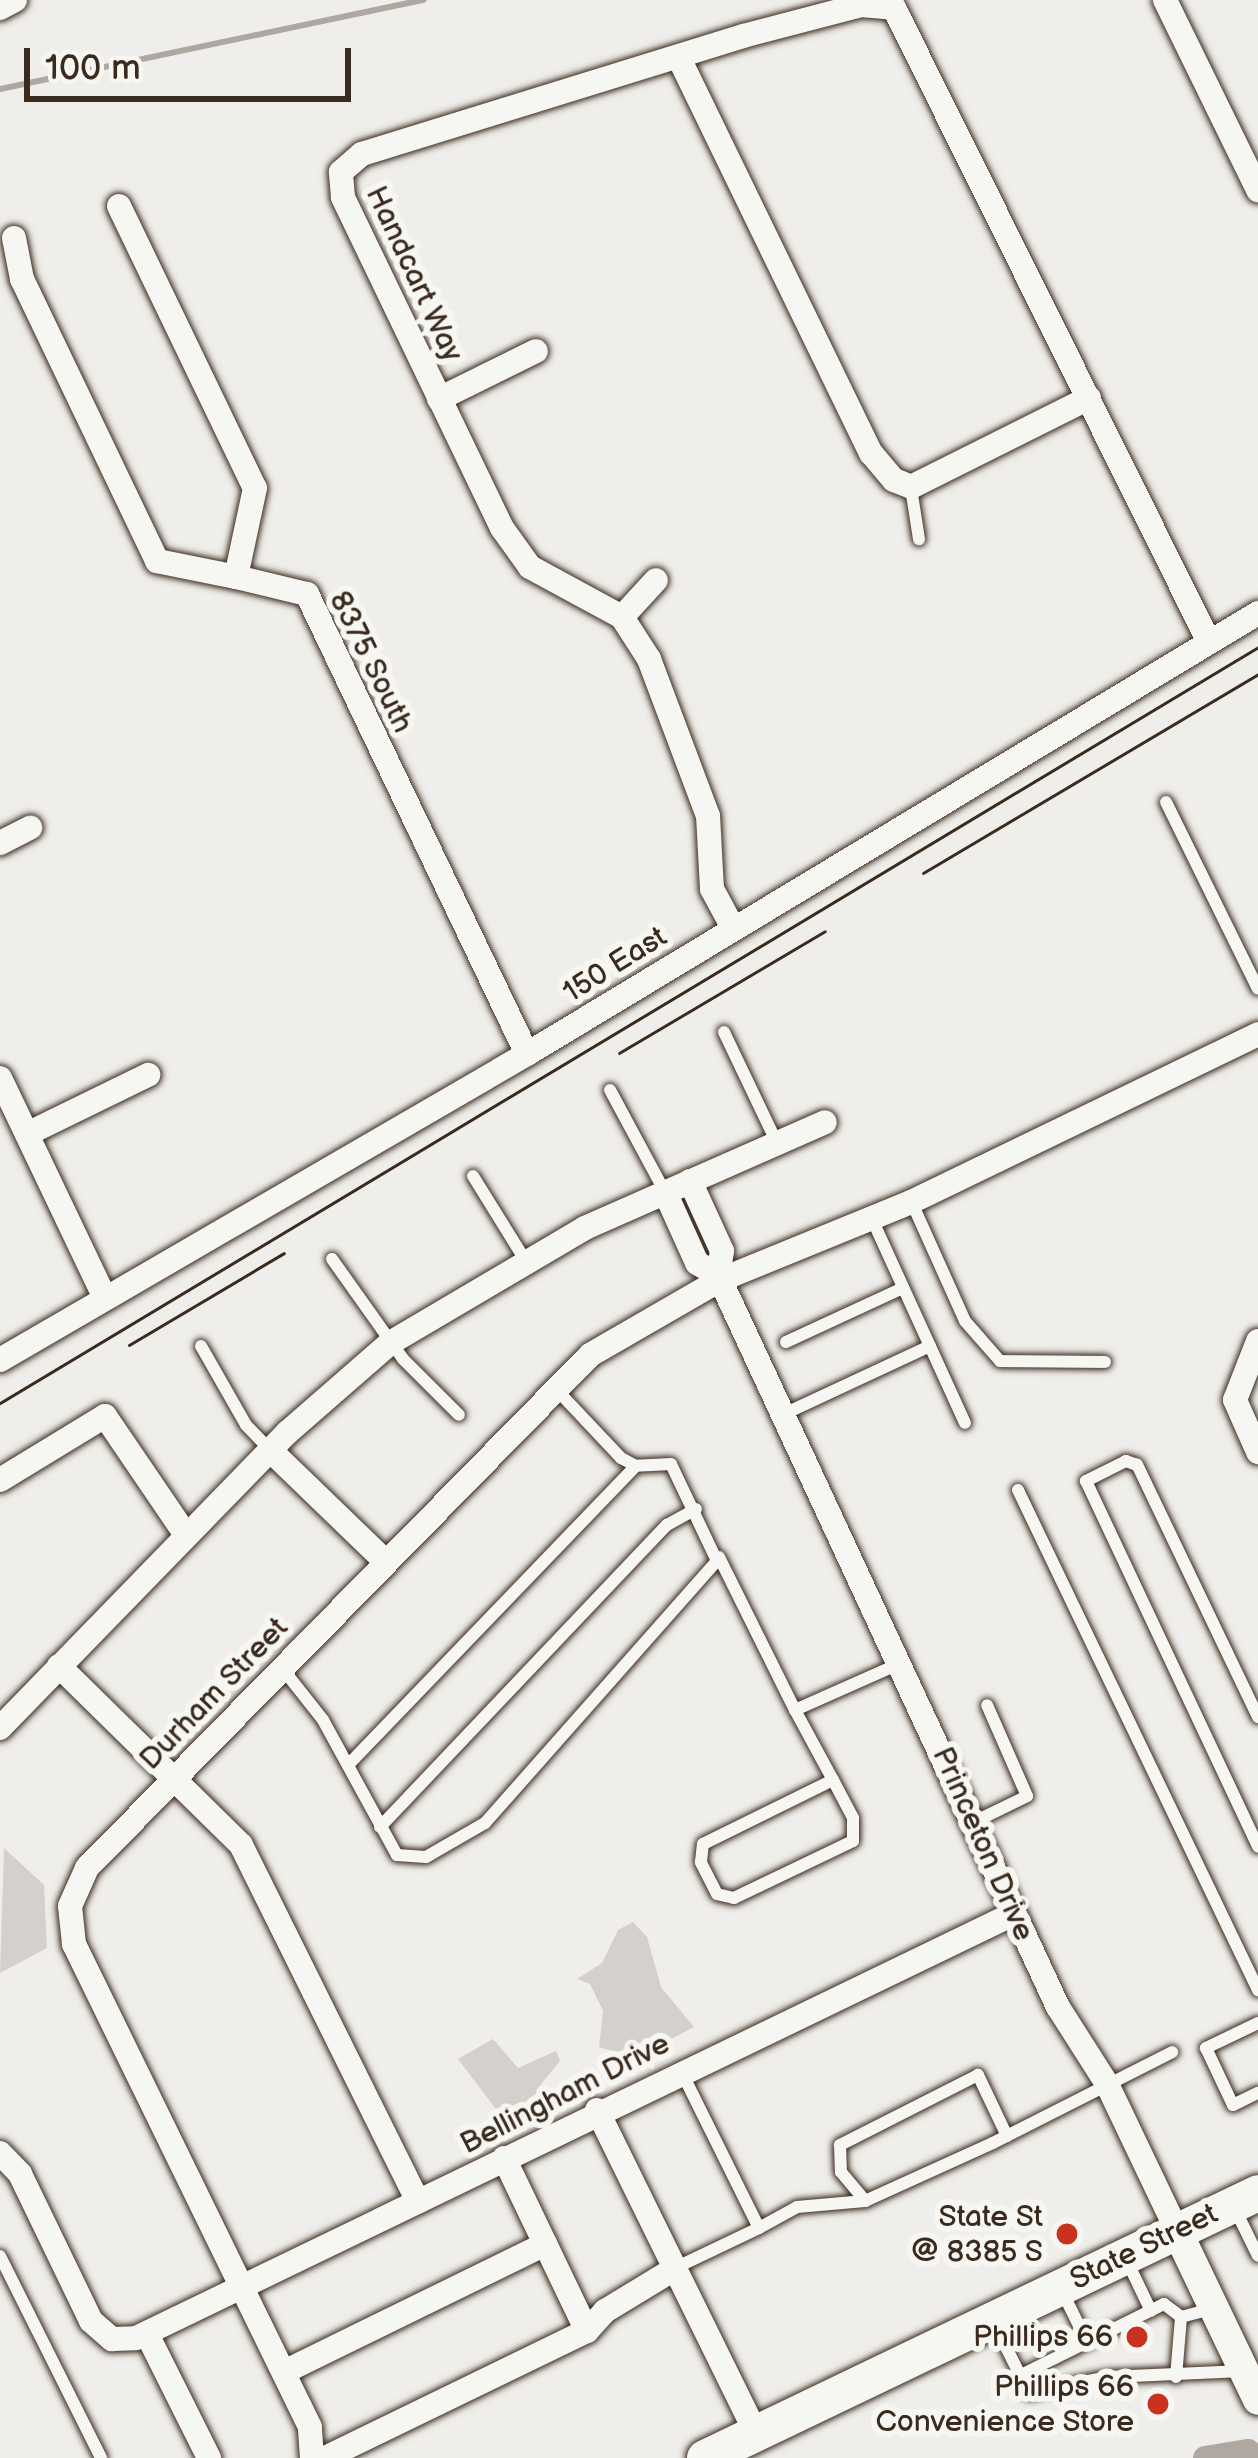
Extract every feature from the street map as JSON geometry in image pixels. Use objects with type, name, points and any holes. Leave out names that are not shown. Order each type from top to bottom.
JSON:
[{"type":"main road","name":"State Street","points":[[705,2458],[1245,2199]]},
{"type":"street","points":[[0,8],[15,0]]},
{"type":"street","points":[[1165,0],[1258,190]]},
{"type":"street","name":"Handcart Way","points":[[622,617],[552,581],[514,549],[348,210],[340,172],[374,149],[861,5],[894,8],[1089,398]]},
{"type":"street","points":[[680,60],[871,453],[911,487],[1089,398],[1209,642]]},
{"type":"street","points":[[14,238],[22,279],[157,561],[236,577],[255,488],[119,206]]},
{"type":"street","points":[[440,399],[536,351]]},
{"type":"street","name":"8375 South","points":[[236,577],[307,594],[527,1054]]},
{"type":"street","points":[[656,580],[622,617],[650,659],[708,815],[712,890],[733,928]]},
{"type":"street","name":"150 East","points":[[0,1360],[527,1054],[1258,613]]},
{"type":"street","points":[[0,843],[30,828]]},
{"type":"street","name":"Durham Street","points":[[312,2458],[310,2427],[70,1925],[87,1868],[553,1386],[629,1328],[719,1278],[911,1202],[1258,1034]]},
{"type":"street","points":[[27,1134],[148,1075]]},
{"type":"street","points":[[0,1078],[105,1298]]},
{"type":"street","points":[[0,1728],[270,1450],[390,1343],[524,1260],[825,1122]]},
{"type":"street","points":[[665,1192],[697,1263],[719,1278],[722,1251],[689,1181]]},
{"type":"street","name":"Princeton Drive","points":[[719,1278],[1013,1914],[1107,2084],[1258,2400]]},
{"type":"street","points":[[1258,1341],[1235,1400],[1258,1452]]},
{"type":"street","points":[[0,1480],[105,1416],[186,1535]]},
{"type":"street","points":[[270,1450],[385,1560]]},
{"type":"street","points":[[59,1666],[176,1778],[254,1866],[418,2201]]},
{"type":"street","name":"Bellingham Drive","points":[[148,2334],[680,2069],[1013,1914]]},
{"type":"street","points":[[597,2110],[756,2434]]},
{"type":"street","points":[[0,2153],[20,2174],[100,2334],[148,2334],[209,2458]]},
{"type":"street","points":[[504,2158],[586,2331]]},
{"type":"street","points":[[284,2372],[544,2244]]},
{"type":"street","points":[[325,2458],[586,2331],[605,2311],[674,2269]]},
{"type":"lane","points":[[911,487],[919,539]]},
{"type":"lane","points":[[1166,802],[1258,989]]},
{"type":"lane","points":[[724,1033],[777,1143]]},
{"type":"lane","points":[[610,1090],[665,1192]]},
{"type":"lane","points":[[473,1175],[524,1260]]},
{"type":"lane","points":[[911,1202],[965,1321],[1000,1361],[1105,1362]]},
{"type":"lane","points":[[872,1219],[965,1423]]},
{"type":"lane","points":[[332,1259],[390,1343],[459,1415]]},
{"type":"lane","points":[[786,1342],[904,1288]]},
{"type":"lane","points":[[201,1346],[246,1425],[270,1450]]},
{"type":"lane","points":[[784,1414],[930,1346]]},
{"type":"lane","points":[[553,1386],[636,1466]]},
{"type":"lane","points":[[1258,1717],[1137,1465],[1126,1461],[1086,1481],[1258,1847]]},
{"type":"lane","points":[[348,1765],[636,1466],[671,1464],[853,1818],[853,1841],[734,1898],[717,1894],[701,1862],[704,1844],[833,1780]]},
{"type":"lane","points":[[1018,1490],[1258,1990]]},
{"type":"lane","points":[[380,1827],[667,1525],[696,1509]]},
{"type":"lane","points":[[281,1667],[348,1765],[398,1855],[414,1861],[485,1823],[709,1579],[716,1551]]},
{"type":"lane","points":[[795,1711],[900,1664]]},
{"type":"lane","points":[[974,1822],[1028,1796],[987,1705]]},
{"type":"lane","points":[[1258,2023],[1206,2048],[1233,2105],[1258,2093]]},
{"type":"lane","points":[[674,2269],[797,2207],[865,2201],[1172,2052]]},
{"type":"lane","points":[[680,2069],[759,2228]]},
{"type":"lane","points":[[865,2201],[841,2172],[840,2145],[978,2075],[1007,2136]]},
{"type":"lane","points":[[1245,2199],[1258,2256]]},
{"type":"lane","points":[[0,2256],[101,2458]]},
{"type":"lane","points":[[1124,2256],[1151,2311]]},
{"type":"lane","points":[[1060,2287],[1087,2342]]},
{"type":"lane","points":[[1019,2376],[1164,2304],[1181,2318]]},
{"type":"lane","points":[[1181,2318],[1215,2308]]},
{"type":"lane","points":[[1176,2377],[1181,2318]]},
{"type":"lane","points":[[992,2320],[1029,2393],[1108,2378],[1244,2371]]},
{"type":"shaded area","points":[[4,1848],[44,1885],[47,1948],[0,1973]]},
{"type":"shaded area","points":[[633,1922],[647,1937],[661,1987],[694,2027],[635,2058],[599,2047],[603,2011],[590,1984],[577,1979],[602,1963],[618,1930]]},
{"type":"shaded area","points":[[493,2039],[518,2068],[556,2051],[560,2061],[541,2084],[531,2118],[511,2129],[458,2059]]},
{"type":"waterway","points":[[0,89],[424,0]]},
{"type":"waterway","points":[[1205,2458],[1248,2451]]},
{"type":"tram line","points":[[0,1403],[1258,647]]},
{"type":"tram line","points":[[923,873],[1258,674]]},
{"type":"tram line","points":[[619,1053],[825,931]]},
{"type":"tram line","points":[[129,1345],[284,1253]]},
{"type":"place","name":"State St @ 8385 S","points":[[1067,2234]]},
{"type":"place","name":"Phillips 66","points":[[1137,2337]]},
{"type":"place","name":"Phillips 66 Convenience Store","points":[[1158,2404]]}]
